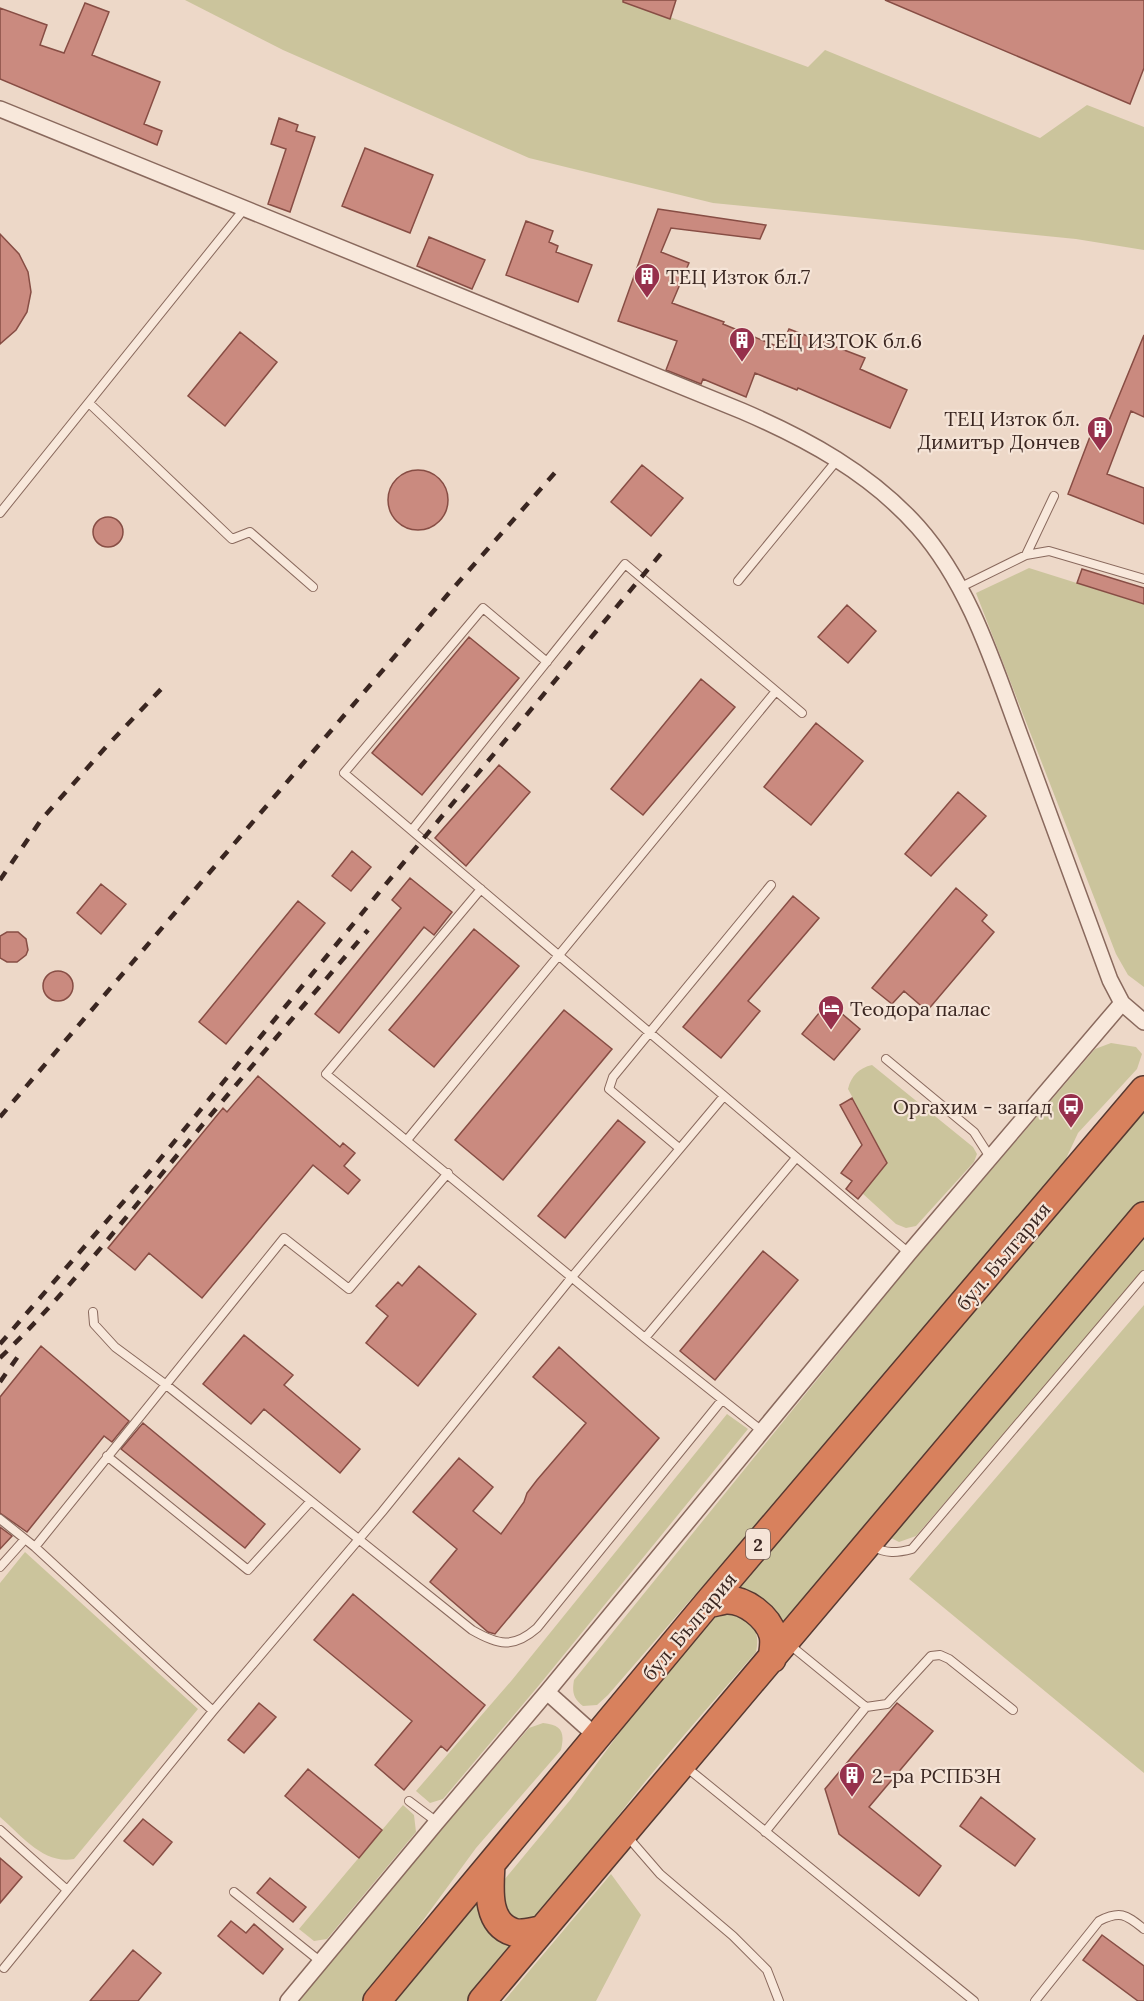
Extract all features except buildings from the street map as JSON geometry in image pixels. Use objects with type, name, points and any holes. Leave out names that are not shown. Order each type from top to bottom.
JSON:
[{"type":"highway","name":"бул. България","points":[[377,2001],[707,1604],[1144,1090]]},
{"type":"highway","points":[[482,2001],[1144,1216]]},
{"type":"highway","points":[[707,1604],[728,1600],[742,1603],[755,1611],[764,1619],[779,1650]]},
{"type":"highway","points":[[491,1864],[490,1904],[495,1916],[503,1926],[513,1932],[541,1930]]},
{"type":"street","points":[[0,109],[246,207],[788,431],[838,459],[890,499],[918,528],[942,559],[974,617],[1110,980],[1122,1003],[1144,1022]]},
{"type":"street","points":[[288,2001],[763,1432],[909,1253],[1122,1003]]},
{"type":"street","points":[[547,1692],[596,1736]]},
{"type":"lane","points":[[0,513],[90,404],[246,207]]},
{"type":"lane","points":[[90,404],[232,539],[250,532],[313,587]]},
{"type":"lane","points":[[738,581],[838,459]]},
{"type":"lane","points":[[1026,555],[1054,496]]},
{"type":"lane","points":[[958,588],[1026,555],[1049,551],[1144,579]]},
{"type":"lane","points":[[412,830],[626,564],[802,713]]},
{"type":"lane","points":[[547,662],[483,609],[344,773],[909,1253]]},
{"type":"lane","points":[[407,1140],[776,692]]},
{"type":"lane","points":[[679,1148],[609,1089],[613,1077],[771,885]]},
{"type":"lane","points":[[481,889],[326,1074],[645,1338],[763,1432]]},
{"type":"lane","points":[[886,1059],[974,1132],[990,1158]]},
{"type":"lane","points":[[4,1968],[213,1711],[358,1541],[572,1277],[724,1096]]},
{"type":"lane","points":[[645,1338],[796,1158]]},
{"type":"lane","points":[[35,1547],[284,1238],[349,1289],[448,1173]]},
{"type":"lane","points":[[867,1542],[881,1551],[898,1553],[912,1549],[1144,1275]]},
{"type":"lane","points":[[93,1312],[94,1324],[115,1347],[165,1384],[358,1541],[472,1630],[494,1642],[516,1642],[537,1628],[722,1400]]},
{"type":"lane","points":[[107,1456],[248,1570],[310,1502]]},
{"type":"lane","points":[[0,1519],[35,1547],[213,1711]]},
{"type":"lane","points":[[0,1568],[25,1539]]},
{"type":"lane","points":[[779,1650],[866,1707],[887,1704],[921,1665],[931,1656],[940,1655],[1013,1710]]},
{"type":"lane","points":[[765,1832],[866,1707]]},
{"type":"lane","points":[[682,1765],[974,2001]]},
{"type":"lane","points":[[409,1801],[437,1822]]},
{"type":"lane","points":[[0,1830],[67,1890]]},
{"type":"lane","points":[[624,1832],[660,1874],[733,1936],[767,1970],[777,1990],[779,2001]]},
{"type":"lane","points":[[234,1892],[321,1962]]},
{"type":"lane","points":[[1035,2001],[1099,1921],[1111,1915],[1121,1914],[1144,1929]]},
{"type":"shaded area","points":[[185,0],[623,0],[808,67],[825,50],[1040,138],[1087,105],[1144,127],[1144,250],[1076,239],[713,203],[529,158],[283,50]]},
{"type":"shaded area","points":[[1029,568],[1137,602],[1144,602],[1144,987],[1128,975],[1116,954],[976,593]]},
{"type":"shaded area","points":[[1111,1043],[1136,1047],[1142,1054],[1137,1069],[1078,1133],[1057,1178],[792,1490],[692,1598],[608,1695],[597,1705],[583,1706],[574,1694],[574,1680],[909,1266],[1095,1049]]},
{"type":"shaded area","points":[[872,1065],[973,1147],[977,1154],[974,1162],[916,1226],[906,1228],[896,1224],[862,1193],[887,1162],[848,1089],[856,1073]]},
{"type":"shaded area","points":[[1144,1106],[1144,1202],[791,1622],[783,1624],[737,1588]]},
{"type":"shaded area","points":[[1144,1233],[1144,1272],[916,1536],[899,1542],[887,1536]]},
{"type":"shaded area","points":[[1144,1305],[1144,1773],[909,1579]]},
{"type":"shaded area","points":[[727,1414],[748,1429],[443,1799],[430,1803],[416,1791],[512,1680]]},
{"type":"shaded area","points":[[25,1552],[198,1709],[74,1859],[63,1860],[43,1853],[0,1817],[0,1583]]},
{"type":"shaded area","points":[[727,1612],[748,1620],[752,1625],[757,1637],[756,1652],[649,1777],[615,1820],[571,1883],[551,1906],[537,1917],[520,1919],[510,1915],[506,1911],[502,1896],[504,1880],[571,1799],[641,1703],[716,1616]]},
{"type":"shaded area","points":[[543,1723],[561,1730],[563,1738],[561,1750],[476,1848],[364,2001],[299,2001],[443,1827],[529,1728]]},
{"type":"shaded area","points":[[403,1805],[414,1815],[416,1832],[327,1939],[314,1941],[299,1929]]},
{"type":"shaded area","points":[[611,1874],[641,1915],[596,2001],[504,2001]]},
{"type":"shaded area","points":[[481,1892],[517,1943],[469,2001],[390,2001]]},
{"type":"railway","points":[[0,1117],[559,468]]},
{"type":"railway","points":[[0,1344],[151,1170],[664,550]]},
{"type":"railway","points":[[0,880],[41,820],[164,686]]},
{"type":"railway","points":[[0,1358],[90,1261],[222,1101],[368,930]]},
{"type":"railway","points":[[0,1382],[21,1352]]},
{"type":"place","name":"ТЕЦ Изток бл.7","points":[[647,299]]},
{"type":"place","name":"ТЕЦ ИЗТОК бл.6","points":[[742,363]]},
{"type":"place","name":"ТЕЦ Изток бл. Димитър Дончев","points":[[1100,452]]},
{"type":"place","name":"Теодора палас","points":[[831,1031]]},
{"type":"place","name":"Оргахим - запад","points":[[1071,1129]]},
{"type":"place","name":"2-ра РСПБЗН","points":[[852,1798]]}]
